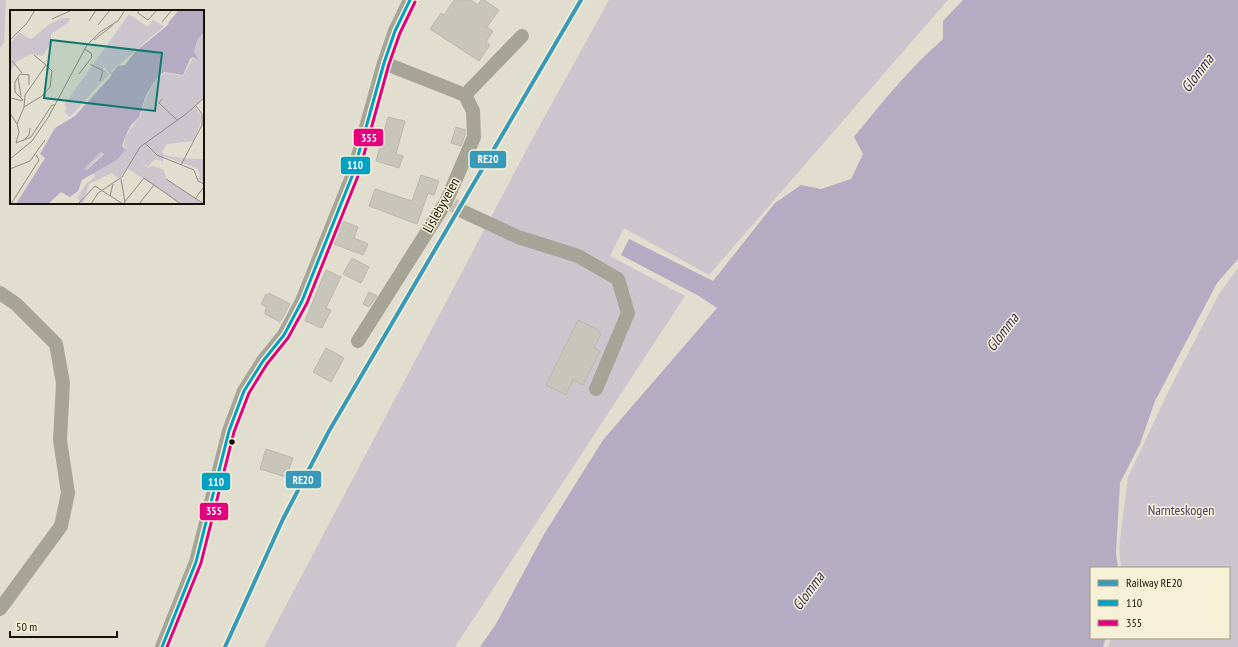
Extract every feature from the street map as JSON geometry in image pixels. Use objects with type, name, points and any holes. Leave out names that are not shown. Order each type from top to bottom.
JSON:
[{"type":"street","points":[[162,647],[196,562],[229,431],[244,392],[264,360],[284,335],[302,300],[353,174],[384,63],[395,31],[410,0]]},
{"type":"street","points":[[384,63],[465,95],[522,36]]},
{"type":"street","name":"Lislebyveien","points":[[358,341],[454,206],[474,137],[473,111],[465,95]]},
{"type":"street","points":[[454,206],[518,237],[578,256],[618,279],[628,313],[596,389]]},
{"type":"street","points":[[0,293],[16,304],[56,344],[63,383],[60,440],[68,493],[61,526],[0,609]]},
{"type":"green space","points":[[0,0],[6,0],[4,43],[0,48]]},
{"type":"green space","points":[[609,0],[948,0],[709,275],[624,228],[610,256],[685,296],[455,647],[264,647],[529,145]]},
{"type":"green space","name":"Narnteskogen","points":[[1238,268],[1238,647],[1108,647],[1111,639],[1230,639],[1230,567],[1121,567],[1119,547],[1128,477],[1168,392],[1219,294]]},
{"type":"water","name":"Glomma","points":[[963,0],[1238,0],[1238,259],[1217,283],[1155,401],[1140,444],[1120,483],[1116,553],[1118,567],[1090,567],[1090,639],[1106,639],[1103,647],[480,647],[496,624],[543,536],[603,440],[717,308],[699,296],[621,255],[629,239],[713,281],[775,203],[801,185],[821,189],[851,179],[863,154],[854,137],[907,74],[943,39],[943,21]]},
{"type":"building","points":[[454,0],[471,0],[478,5],[481,0],[484,0],[499,10],[487,27],[493,31],[486,42],[490,45],[479,61],[430,29],[441,13],[444,15]]},
{"type":"building","points":[[388,117],[405,121],[396,154],[403,156],[399,168],[376,161]]},
{"type":"building","points":[[456,127],[465,130],[465,135],[461,146],[451,143]]},
{"type":"building","points":[[421,175],[439,181],[434,195],[428,193],[417,224],[369,206],[375,189],[412,201]]},
{"type":"building","points":[[343,221],[358,227],[354,238],[368,244],[363,255],[334,244]]},
{"type":"building","points":[[352,258],[369,267],[361,283],[343,274]]},
{"type":"building","points":[[326,270],[341,277],[326,308],[331,310],[322,328],[305,321]]},
{"type":"building","points":[[369,292],[377,296],[369,307],[363,304]]},
{"type":"building","points":[[269,293],[290,304],[280,322],[265,314],[266,307],[261,304],[266,294],[268,295]]},
{"type":"building","points":[[578,320],[599,330],[598,332],[601,334],[594,348],[600,351],[583,385],[573,380],[566,395],[546,385]]},
{"type":"building","points":[[326,348],[344,358],[331,382],[313,372]]},
{"type":"building","points":[[266,449],[293,458],[286,477],[260,469]]},
{"type":"tunnel","points":[[453,205],[464,212]]},
{"type":"rail line","name":"RE20","points":[[225,647],[283,519],[329,431],[581,0]]},
{"type":"transit line","name":"110","points":[[162,647],[196,562],[229,431],[244,391],[263,361],[284,335],[302,301],[353,174],[384,63],[395,31],[410,0]]},
{"type":"transit line","name":"355","points":[[167,647],[201,563],[234,432],[249,393],[267,364],[288,338],[307,303],[358,176],[389,64],[400,33],[415,2]]}]
